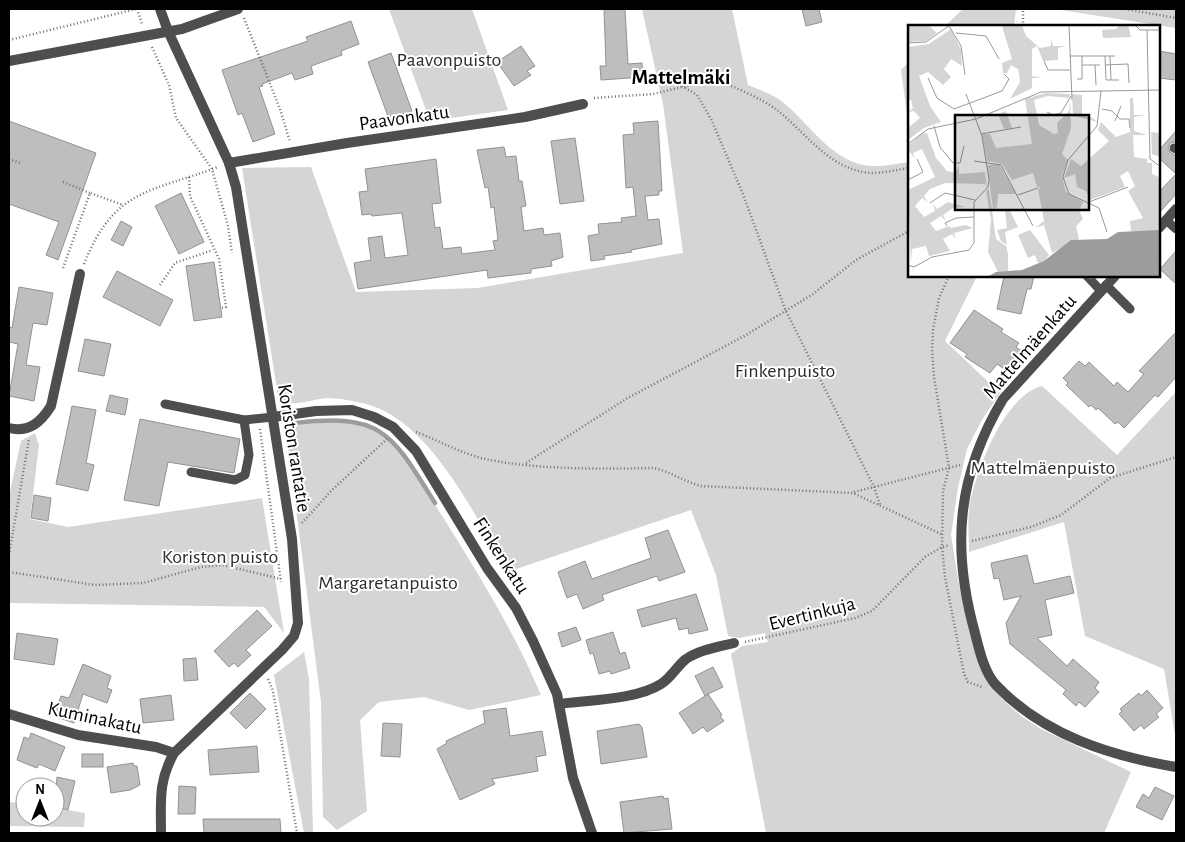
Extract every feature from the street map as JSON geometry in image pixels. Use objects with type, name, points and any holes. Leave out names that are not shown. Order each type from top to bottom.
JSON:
[{"type":"street","name":"Koriston rantatie","points":[[160,9],[168,31],[229,163],[241,210],[290,530],[296,576],[298,623],[294,636],[174,753],[165,770],[162,782],[161,833]]},
{"type":"street","points":[[9,61],[182,29],[241,13]]},
{"type":"street","name":"Paavonkatu","points":[[229,163],[293,154],[348,143],[526,117],[583,104]]},
{"type":"street","points":[[1160,227],[1176,209]]},
{"type":"street","points":[[9,428],[30,427],[42,420],[50,406],[80,274]]},
{"type":"street","name":"Mattelmäenkatu","points":[[1112,278],[1003,399],[993,416],[968,480],[960,544],[963,584],[979,648],[995,684],[1040,721],[1055,730],[1120,756],[1176,767]]},
{"type":"street","name":"Finkenkatu","points":[[272,417],[316,411],[352,410],[374,417],[397,431],[428,467],[487,568],[516,608],[550,679],[559,704],[573,778],[592,833]]},
{"type":"street","points":[[559,704],[618,696],[648,689],[661,684],[686,659],[696,654],[734,643]]},
{"type":"street","name":"Kuminakatu","points":[[9,714],[78,735],[156,747],[174,753]]},
{"type":"lane","points":[[1166,220],[1176,229]]},
{"type":"lane","points":[[1090,278],[1130,309]]},
{"type":"lane","points":[[165,404],[244,420],[272,417]]},
{"type":"lane","points":[[191,472],[236,480],[245,475],[249,454],[244,420]]},
{"type":"path","points":[[9,40],[137,9],[169,85],[176,118],[212,170],[228,226],[233,255]]},
{"type":"path","points":[[1023,9],[1023,25]]},
{"type":"path","points":[[1125,9],[1176,18]]},
{"type":"path","points":[[241,13],[280,109],[293,154]]},
{"type":"path","points":[[583,104],[604,96],[653,94],[711,80],[766,102],[831,158],[853,169],[875,173],[908,168]]},
{"type":"path","points":[[682,86],[697,95],[712,119],[743,194],[784,309],[874,487],[880,506]]},
{"type":"path","points":[[9,160],[20,164]]},
{"type":"path","points":[[80,274],[88,254],[106,221],[123,205],[144,192],[212,170]]},
{"type":"path","points":[[190,177],[190,196],[213,250],[219,259],[226,307],[221,308]]},
{"type":"path","points":[[62,182],[123,205]]},
{"type":"path","points":[[63,268],[90,193]]},
{"type":"path","points":[[525,464],[626,399],[746,335],[784,309],[813,294],[856,260],[908,232]]},
{"type":"path","points":[[160,285],[174,263],[213,250]]},
{"type":"path","points":[[948,278],[939,298],[933,330],[932,350],[934,377],[949,468],[943,490],[941,534],[945,577],[964,674],[974,686],[982,688],[995,684]]},
{"type":"path","points":[[259,419],[283,589]]},
{"type":"path","points":[[9,555],[30,427]]},
{"type":"path","points":[[290,530],[311,514],[332,490],[401,428],[418,432],[481,458],[525,464],[654,468],[667,471],[688,482],[702,486],[852,492],[949,468]]},
{"type":"path","name":"Evertinkuja","points":[[734,643],[855,618],[872,611],[925,557],[942,547],[1031,527],[1061,516],[1110,478],[1176,457]]},
{"type":"path","points":[[852,492],[941,534]]},
{"type":"path","points":[[9,572],[36,578],[95,585],[143,583],[201,567],[223,566],[281,580]]},
{"type":"path","points":[[262,669],[270,681],[273,691],[298,833]]},
{"type":"green space","name":"Paavonpuisto","points":[[389,9],[472,9],[508,110],[430,121]]},
{"type":"green space","name":"Finkenpuisto","points":[[642,9],[732,9],[748,85],[781,101],[830,148],[851,161],[874,166],[908,162],[908,278],[976,278],[945,341],[1000,393],[982,420],[967,449],[958,488],[951,535],[959,585],[977,655],[987,680],[1002,699],[1021,716],[1041,729],[1131,772],[1104,833],[766,833],[731,654],[742,646],[768,642],[765,633],[739,638],[728,636],[716,575],[691,510],[507,572],[448,472],[429,448],[408,427],[386,412],[362,403],[328,398],[295,403],[283,400],[278,396],[242,168],[311,167],[356,292],[477,288],[683,253],[663,104]]},
{"type":"green space","points":[[963,9],[1016,9],[1014,25],[946,25]]},
{"type":"green space","points":[[1054,9],[1176,10],[1176,28]]},
{"type":"green space","points":[[908,63],[908,121],[901,70]]},
{"type":"green space","name":"Mattelmäenpuisto","points":[[1042,386],[1117,455],[1176,392],[1176,741],[1164,669],[1085,636],[1064,522],[969,552],[968,521],[970,502],[986,453],[1005,418],[1016,403],[1028,392]]},
{"type":"green space","name":"Margaretanpuisto","points":[[336,421],[356,422],[373,428],[385,436],[405,458],[491,596],[541,695],[469,710],[424,697],[379,702],[360,720],[367,811],[337,830],[323,817],[321,702],[287,439],[289,429],[303,424]]},
{"type":"green space","name":"Koriston puisto","points":[[35,433],[39,445],[30,519],[68,527],[262,498],[284,633],[264,607],[9,603],[9,496],[21,441]]},
{"type":"green space","points":[[304,652],[309,679],[313,833],[304,833],[274,675]]},
{"type":"green space","points":[[9,802],[15,803],[15,826],[9,826]]},
{"type":"green space","points":[[65,810],[85,813],[84,827],[65,827]]},
{"type":"building","points":[[604,9],[625,9],[628,64],[642,63],[643,77],[601,80],[600,66],[606,66]]},
{"type":"building","points":[[802,9],[819,9],[822,22],[806,26]]},
{"type":"building","points":[[351,21],[359,44],[341,51],[342,55],[311,66],[313,74],[295,80],[292,73],[262,84],[263,86],[259,87],[275,134],[253,142],[242,113],[238,115],[222,70],[308,41],[306,37]]},
{"type":"building","points":[[521,46],[535,66],[527,71],[531,75],[514,86],[497,62]]},
{"type":"building","points":[[1160,51],[1176,54],[1176,80],[1160,78]]},
{"type":"building","points":[[391,53],[412,111],[389,119],[368,62]]},
{"type":"building","points":[[9,121],[96,153],[58,260],[46,255],[59,222],[9,204]]},
{"type":"building","points":[[658,121],[662,191],[659,191],[659,195],[645,196],[648,220],[659,219],[662,244],[631,250],[632,252],[604,256],[605,259],[591,261],[588,236],[599,234],[598,224],[622,222],[621,218],[636,216],[633,187],[626,188],[623,135],[634,134],[633,123]]},
{"type":"building","points":[[1176,131],[1176,142],[1170,143],[1168,148],[1171,153],[1176,155],[1176,174],[1160,159],[1160,149]]},
{"type":"building","points":[[575,138],[584,201],[560,204],[551,141]]},
{"type":"building","points":[[504,147],[506,157],[516,156],[519,181],[522,181],[526,206],[521,207],[524,231],[543,228],[544,235],[560,233],[563,257],[551,261],[552,266],[531,269],[531,273],[488,278],[487,270],[358,289],[354,263],[371,260],[368,238],[382,236],[385,258],[408,255],[402,213],[362,215],[359,192],[368,191],[365,169],[436,159],[441,203],[432,204],[435,228],[440,227],[443,249],[461,247],[462,254],[495,250],[493,241],[498,240],[494,207],[491,208],[488,187],[485,188],[477,150]]},
{"type":"building","points":[[1176,174],[1176,194],[1160,212],[1160,191]]},
{"type":"building","points":[[181,193],[204,242],[179,254],[155,206]]},
{"type":"building","points":[[121,221],[132,227],[123,246],[111,240]]},
{"type":"building","points":[[1176,251],[1176,284],[1160,269]]},
{"type":"building","points":[[214,262],[222,317],[194,321],[186,266]]},
{"type":"building","points":[[117,271],[173,300],[160,326],[103,297]]},
{"type":"building","points":[[1004,278],[1034,278],[1031,289],[1027,289],[1021,314],[997,309]]},
{"type":"building","points":[[19,287],[53,293],[47,325],[33,323],[26,365],[40,367],[34,401],[9,396],[18,344],[9,342],[9,327],[12,328]]},
{"type":"building","points":[[974,310],[1003,329],[1001,332],[1019,343],[1016,347],[1023,352],[1010,373],[997,364],[990,373],[965,357],[967,354],[950,343]]},
{"type":"building","points":[[1176,332],[1176,377],[1158,397],[1155,395],[1124,428],[1118,422],[1115,424],[1098,408],[1096,410],[1091,405],[1089,407],[1066,385],[1068,383],[1063,378],[1079,361],[1085,366],[1089,362],[1114,386],[1117,382],[1128,392],[1144,374],[1139,371]]},
{"type":"building","points":[[85,339],[111,344],[104,376],[78,371]]},
{"type":"building","points":[[110,395],[128,399],[125,415],[106,411]]},
{"type":"building","points":[[72,406],[96,410],[86,463],[94,465],[88,491],[56,484]]},
{"type":"building","points":[[140,419],[240,439],[234,473],[168,462],[159,506],[124,500]]},
{"type":"building","points":[[34,495],[51,498],[48,521],[31,518]]},
{"type":"building","points":[[668,530],[685,572],[659,581],[657,576],[602,595],[604,600],[583,609],[577,594],[567,598],[558,572],[585,561],[592,579],[651,558],[645,538]]},
{"type":"building","points":[[1027,555],[1034,584],[1070,576],[1074,593],[1045,600],[1052,635],[1037,638],[1067,666],[1073,659],[1099,682],[1095,688],[1099,692],[1085,707],[1079,702],[1076,706],[1063,694],[1066,690],[1010,644],[1006,623],[1021,596],[1004,600],[999,578],[994,579],[991,563]]},
{"type":"building","points":[[696,594],[708,630],[689,634],[688,628],[679,630],[676,618],[642,627],[637,610]]},
{"type":"building","points":[[257,610],[272,626],[246,650],[251,655],[238,667],[234,663],[229,667],[214,651]]},
{"type":"building","points":[[576,627],[581,640],[562,647],[558,633]]},
{"type":"building","points":[[613,632],[620,654],[625,652],[630,668],[611,674],[610,671],[599,674],[593,653],[590,654],[586,640]]},
{"type":"building","points":[[17,633],[58,639],[54,665],[14,659]]},
{"type":"building","points":[[196,658],[198,680],[184,681],[183,659]]},
{"type":"building","points":[[83,664],[111,676],[107,688],[112,690],[107,703],[83,694],[74,723],[54,716],[61,696],[69,698]]},
{"type":"building","points":[[713,667],[723,687],[708,694],[724,721],[707,732],[703,727],[693,734],[679,713],[705,696],[695,676]]},
{"type":"building","points":[[1147,690],[1163,708],[1156,714],[1159,717],[1144,729],[1141,725],[1134,731],[1119,714],[1122,711],[1120,709],[1139,693],[1141,696]]},
{"type":"building","points":[[250,693],[266,709],[246,729],[230,713]]},
{"type":"building","points":[[171,695],[174,720],[143,723],[140,699]]},
{"type":"building","points":[[506,708],[510,736],[542,731],[546,755],[536,757],[538,771],[492,779],[495,784],[460,800],[437,749],[447,743],[446,741],[485,723],[483,711]]},
{"type":"building","points":[[383,723],[402,724],[400,757],[381,756]]},
{"type":"building","points":[[639,724],[642,727],[647,757],[601,764],[597,731]]},
{"type":"building","points":[[31,733],[65,747],[55,771],[39,764],[37,768],[17,760],[24,737],[29,739]]},
{"type":"building","points":[[257,746],[259,772],[210,775],[208,750]]},
{"type":"building","points":[[82,754],[103,754],[103,767],[82,767]]},
{"type":"building","points":[[133,763],[134,766],[137,766],[140,785],[130,790],[111,793],[107,767]]},
{"type":"building","points":[[65,779],[75,781],[68,810],[65,809]]},
{"type":"building","points":[[179,786],[196,787],[195,814],[178,814]]},
{"type":"building","points":[[1155,787],[1174,796],[1162,820],[1136,807],[1143,794],[1149,798]]},
{"type":"building","points":[[663,796],[664,799],[668,798],[672,829],[624,833],[620,802]]},
{"type":"building","points":[[203,819],[280,819],[281,833],[204,833]]},
{"type":"waterway","points":[[296,423],[348,421],[367,425],[382,433],[395,444],[435,503]]},
{"type":"district","name":"Mattelmäki","points":[[681,77]]}]
